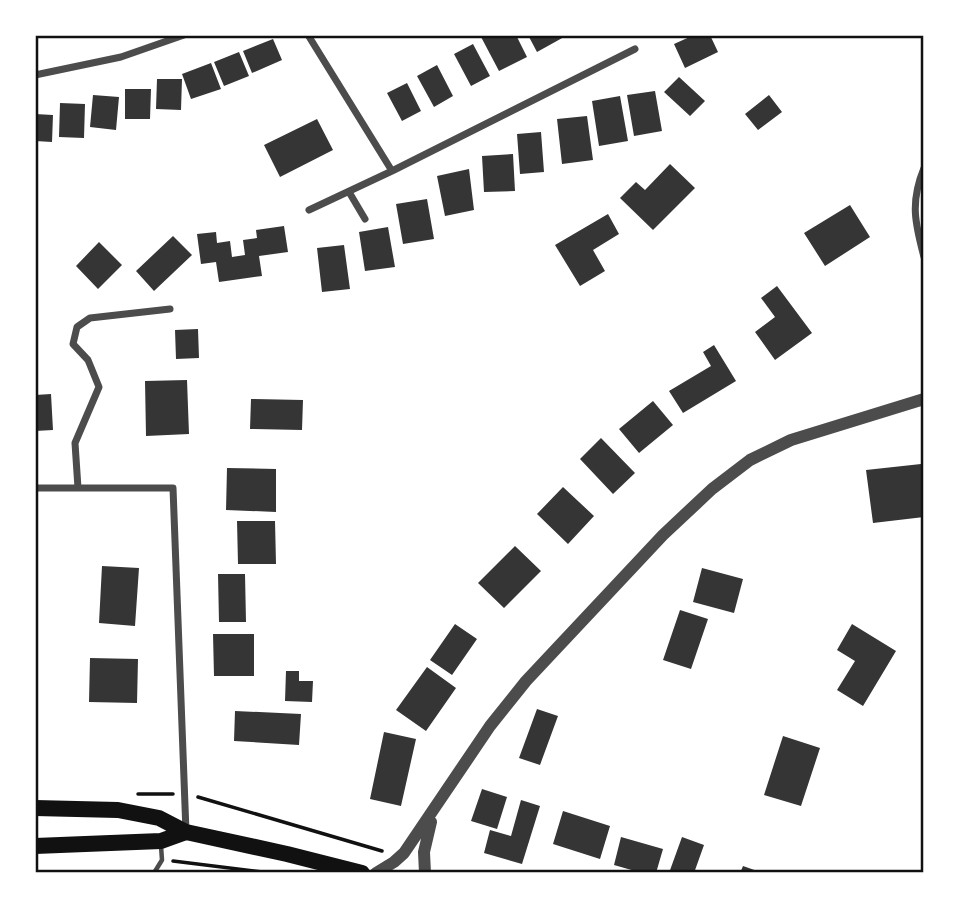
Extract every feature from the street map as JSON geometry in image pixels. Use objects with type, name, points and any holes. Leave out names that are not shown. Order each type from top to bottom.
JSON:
[{"type":"highway","points":[[35,808],[118,810],[159,818],[186,832],[362,873]]},
{"type":"highway","points":[[39,847],[161,841],[186,832]]},
{"type":"street","points":[[35,75],[121,57],[184,35]]},
{"type":"street","points":[[308,35],[392,171]]},
{"type":"street","points":[[309,209],[349,192],[635,50]]},
{"type":"street","points":[[924,168],[916,189],[915,222],[924,257]]},
{"type":"street","points":[[349,192],[365,219]]},
{"type":"street","points":[[78,488],[75,443],[99,387],[88,360],[73,344],[76,327],[90,318],[170,309]]},
{"type":"street","points":[[376,873],[394,862],[407,848],[490,726],[526,681],[663,535],[712,489],[750,460],[791,440],[924,400]]},
{"type":"street","points":[[35,488],[173,488],[186,832]]},
{"type":"street","points":[[425,873],[424,852],[434,811]]},
{"type":"lane","points":[[154,873],[162,860],[161,841]]},
{"type":"path","points":[[132,794],[186,794],[368,848],[388,852],[407,848]]},
{"type":"path","points":[[162,860],[271,873]]},
{"type":"building","points":[[480,35],[516,35],[527,57],[499,71]]},
{"type":"building","points":[[528,35],[563,35],[564,37],[537,52]]},
{"type":"building","points":[[694,35],[710,35],[718,52],[685,68],[674,44]]},
{"type":"building","points":[[273,39],[282,60],[252,73],[243,51]]},
{"type":"building","points":[[473,44],[490,76],[471,86],[454,54]]},
{"type":"building","points":[[239,52],[249,76],[224,86],[214,62]]},
{"type":"building","points":[[211,63],[221,89],[191,99],[182,74]]},
{"type":"building","points":[[437,65],[453,96],[434,107],[417,76]]},
{"type":"building","points":[[679,77],[705,101],[690,116],[664,92]]},
{"type":"building","points":[[157,79],[182,79],[181,110],[156,109]]},
{"type":"building","points":[[407,83],[421,111],[402,121],[387,93]]},
{"type":"building","points":[[125,89],[151,89],[150,119],[125,119]]},
{"type":"building","points":[[655,91],[662,131],[634,136],[627,95]]},
{"type":"building","points":[[93,95],[119,97],[116,130],[90,127]]},
{"type":"building","points":[[769,95],[782,112],[758,130],[745,114]]},
{"type":"building","points":[[620,96],[628,141],[599,146],[592,101]]},
{"type":"building","points":[[60,103],[85,104],[84,138],[59,137]]},
{"type":"building","points":[[35,114],[53,115],[52,142],[35,141]]},
{"type":"building","points":[[587,116],[593,160],[562,164],[557,119]]},
{"type":"building","points":[[317,119],[333,150],[280,177],[264,145]]},
{"type":"building","points":[[541,132],[544,172],[520,174],[517,134]]},
{"type":"building","points":[[513,154],[515,191],[484,192],[482,156]]},
{"type":"building","points":[[670,164],[695,188],[653,230],[620,198],[636,182],[645,190]]},
{"type":"building","points":[[469,169],[474,210],[445,216],[437,176]]},
{"type":"building","points":[[427,199],[434,239],[403,244],[396,204]]},
{"type":"building","points":[[850,205],[870,237],[825,266],[804,233]]},
{"type":"building","points":[[608,214],[619,234],[593,250],[605,271],[580,286],[555,245]]},
{"type":"building","points":[[284,226],[288,252],[259,256],[262,276],[219,282],[216,262],[201,264],[197,234],[216,232],[217,243],[230,241],[232,257],[245,255],[243,240],[257,238],[256,230]]},
{"type":"building","points":[[388,227],[395,267],[365,271],[359,232]]},
{"type":"building","points":[[173,236],[192,255],[154,291],[136,271]]},
{"type":"building","points":[[99,242],[122,265],[98,289],[76,266]]},
{"type":"building","points":[[344,245],[350,289],[322,292],[317,248]]},
{"type":"building","points":[[777,286],[812,333],[775,360],[755,332],[775,317],[761,298]]},
{"type":"building","points":[[198,329],[199,358],[176,359],[175,330]]},
{"type":"building","points":[[714,345],[736,381],[683,413],[669,391],[711,366],[703,352]]},
{"type":"building","points":[[187,380],[189,434],[146,436],[145,381]]},
{"type":"building","points":[[51,394],[53,430],[35,431],[35,395]]},
{"type":"building","points":[[251,399],[303,400],[302,430],[250,429]]},
{"type":"building","points":[[653,401],[673,425],[639,453],[619,429]]},
{"type":"building","points":[[601,438],[635,473],[613,494],[580,459]]},
{"type":"building","points":[[921,464],[924,517],[873,523],[866,470]]},
{"type":"building","points":[[227,468],[276,469],[276,512],[226,510]]},
{"type":"building","points":[[563,487],[594,516],[568,544],[537,514]]},
{"type":"building","points":[[237,521],[275,521],[276,564],[238,564]]},
{"type":"building","points":[[515,546],[541,571],[504,608],[478,583]]},
{"type":"building","points":[[102,566],[139,568],[135,626],[99,623]]},
{"type":"building","points":[[702,568],[743,579],[734,613],[693,602]]},
{"type":"building","points":[[218,574],[245,574],[246,622],[219,622]]},
{"type":"building","points":[[680,610],[708,619],[691,669],[663,660]]},
{"type":"building","points":[[455,624],[477,639],[452,675],[430,660]]},
{"type":"building","points":[[852,624],[896,651],[863,706],[837,690],[855,661],[837,650]]},
{"type":"building","points":[[213,634],[254,634],[254,676],[214,676]]},
{"type":"building","points":[[90,658],[138,659],[137,703],[89,702]]},
{"type":"building","points":[[427,667],[456,688],[426,731],[396,710]]},
{"type":"building","points":[[286,671],[299,671],[299,681],[313,681],[312,702],[285,701]]},
{"type":"building","points":[[537,709],[558,716],[540,765],[519,758]]},
{"type":"building","points":[[235,711],[301,714],[299,745],[234,741]]},
{"type":"building","points":[[384,732],[416,739],[401,806],[370,799]]},
{"type":"building","points":[[783,736],[820,748],[801,806],[764,795]]},
{"type":"building","points":[[482,789],[507,797],[497,829],[471,821]]},
{"type":"building","points":[[521,800],[540,806],[522,864],[484,853],[490,830],[511,836]]},
{"type":"building","points":[[563,811],[610,826],[600,859],[553,844]]},
{"type":"building","points":[[621,837],[663,849],[656,873],[642,873],[614,865]]},
{"type":"building","points":[[682,837],[704,845],[694,873],[669,873]]},
{"type":"building","points":[[743,866],[763,873],[740,873]]}]
